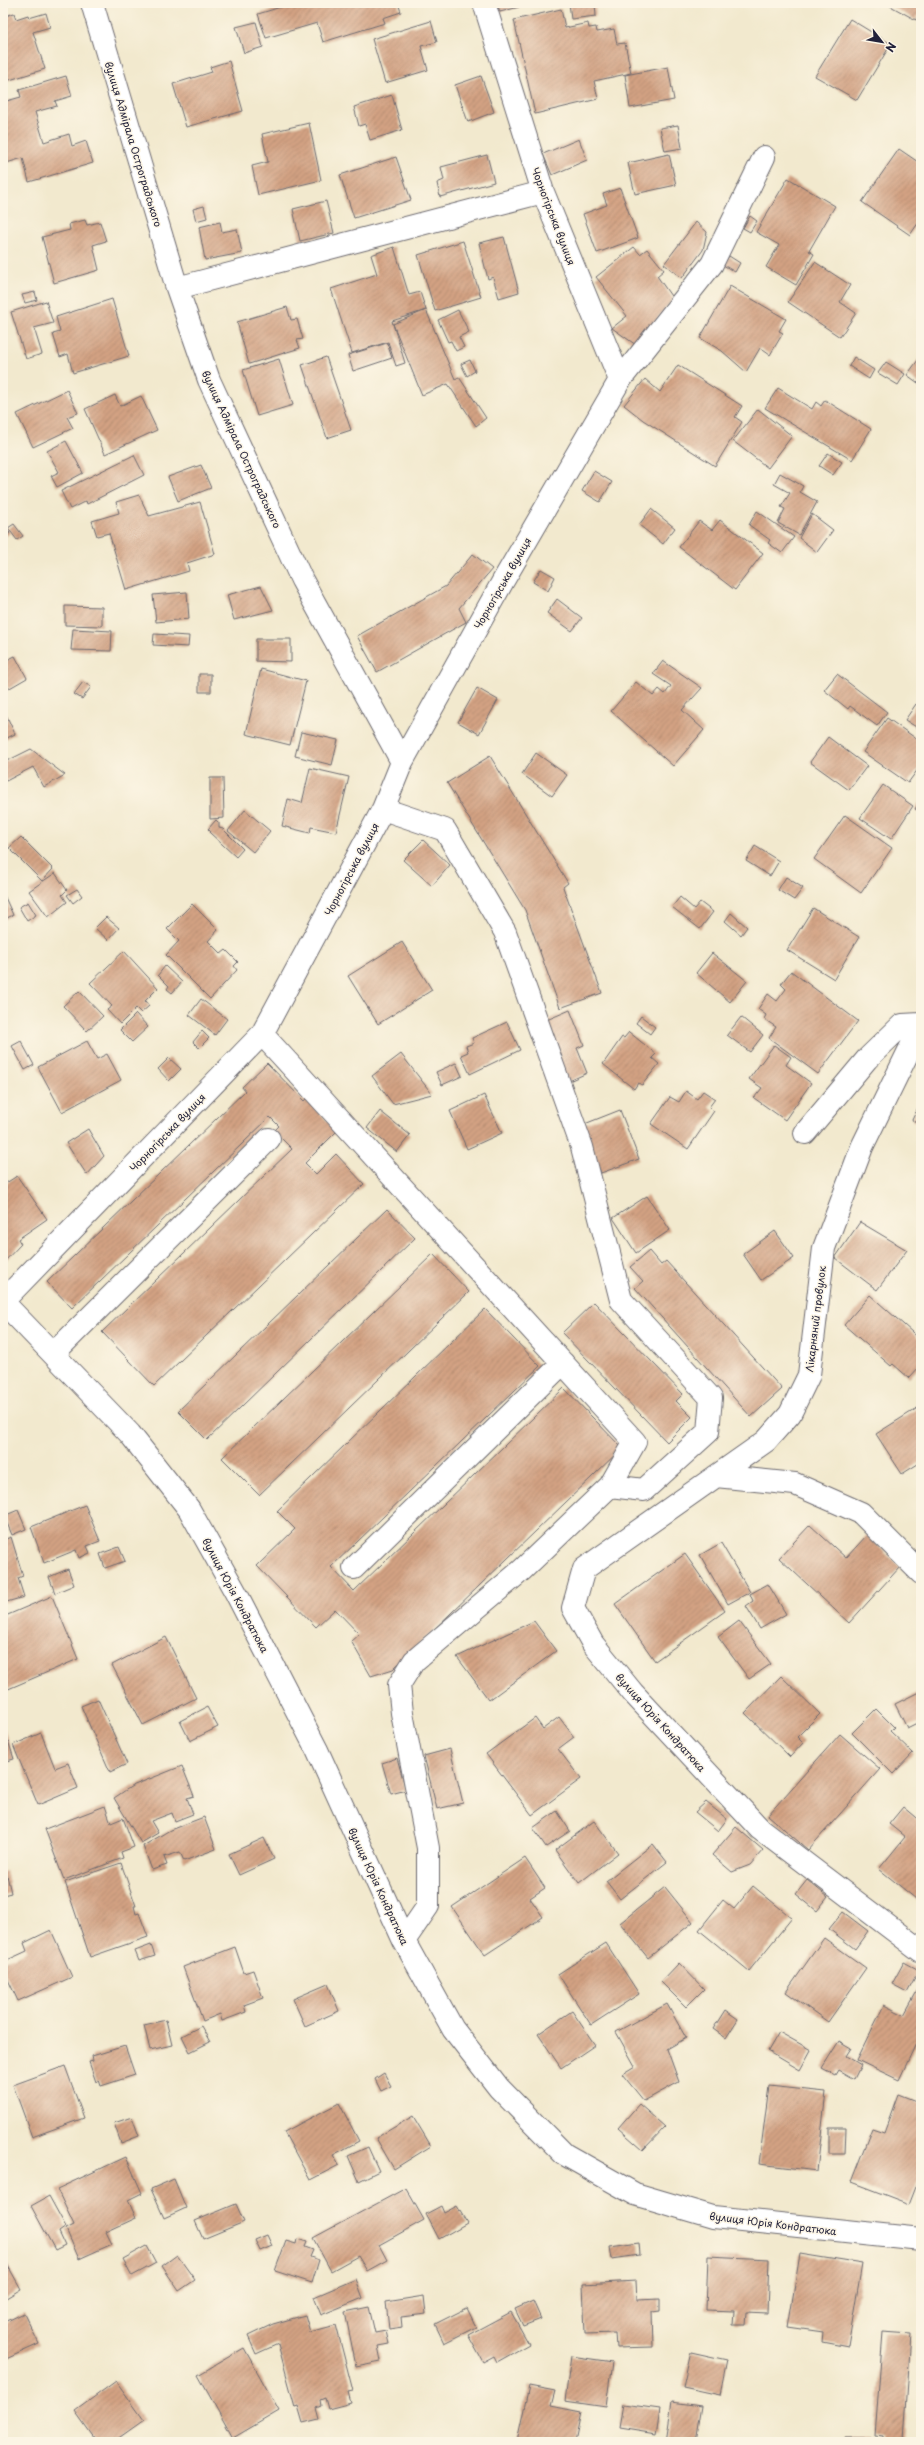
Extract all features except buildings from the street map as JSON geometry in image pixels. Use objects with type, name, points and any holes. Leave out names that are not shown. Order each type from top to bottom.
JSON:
[{"type":"street","name":"вулиця Адмірала Остроградського","points":[[92,3],[177,288],[209,380],[298,573],[402,762]]},
{"type":"street","name":"Чорногірська вулиця","points":[[484,3],[543,192],[620,380]]},
{"type":"street","name":"Чорногірська вулиця","points":[[3,1302],[262,1034],[383,809],[402,762],[503,581],[620,380],[712,264],[764,156]]},
{"type":"street","points":[[177,288],[543,192]]},
{"type":"street","points":[[383,809],[445,830],[505,932],[582,1147],[621,1300],[711,1398],[708,1432],[644,1490],[610,1486]]},
{"type":"street","points":[[805,1133],[867,1059],[902,1025],[921,1025]]},
{"type":"street","name":"Лікарняний провулок","points":[[716,1476],[766,1441],[790,1414],[809,1375],[824,1248],[862,1146],[921,1025]]},
{"type":"street","points":[[262,1034],[635,1442],[610,1486],[522,1570],[414,1661],[399,1685],[402,1712],[428,1848],[428,1906],[404,1941]]},
{"type":"street","points":[[53,1354],[269,1139]]},
{"type":"street","name":"вулиця Юрія Кондратюка","points":[[3,1302],[130,1434],[189,1509],[236,1593],[317,1750],[404,1941],[453,2029],[499,2088],[564,2154],[635,2194],[713,2217],[921,2240]]},
{"type":"street","points":[[354,1568],[563,1363]]},
{"type":"street","points":[[716,1476],[795,1484],[861,1513],[921,1573]]},
{"type":"street","name":"вулиця Юрія Кондратюка","points":[[716,1476],[584,1568],[573,1608],[593,1644],[633,1693],[760,1829],[921,1951]]}]
